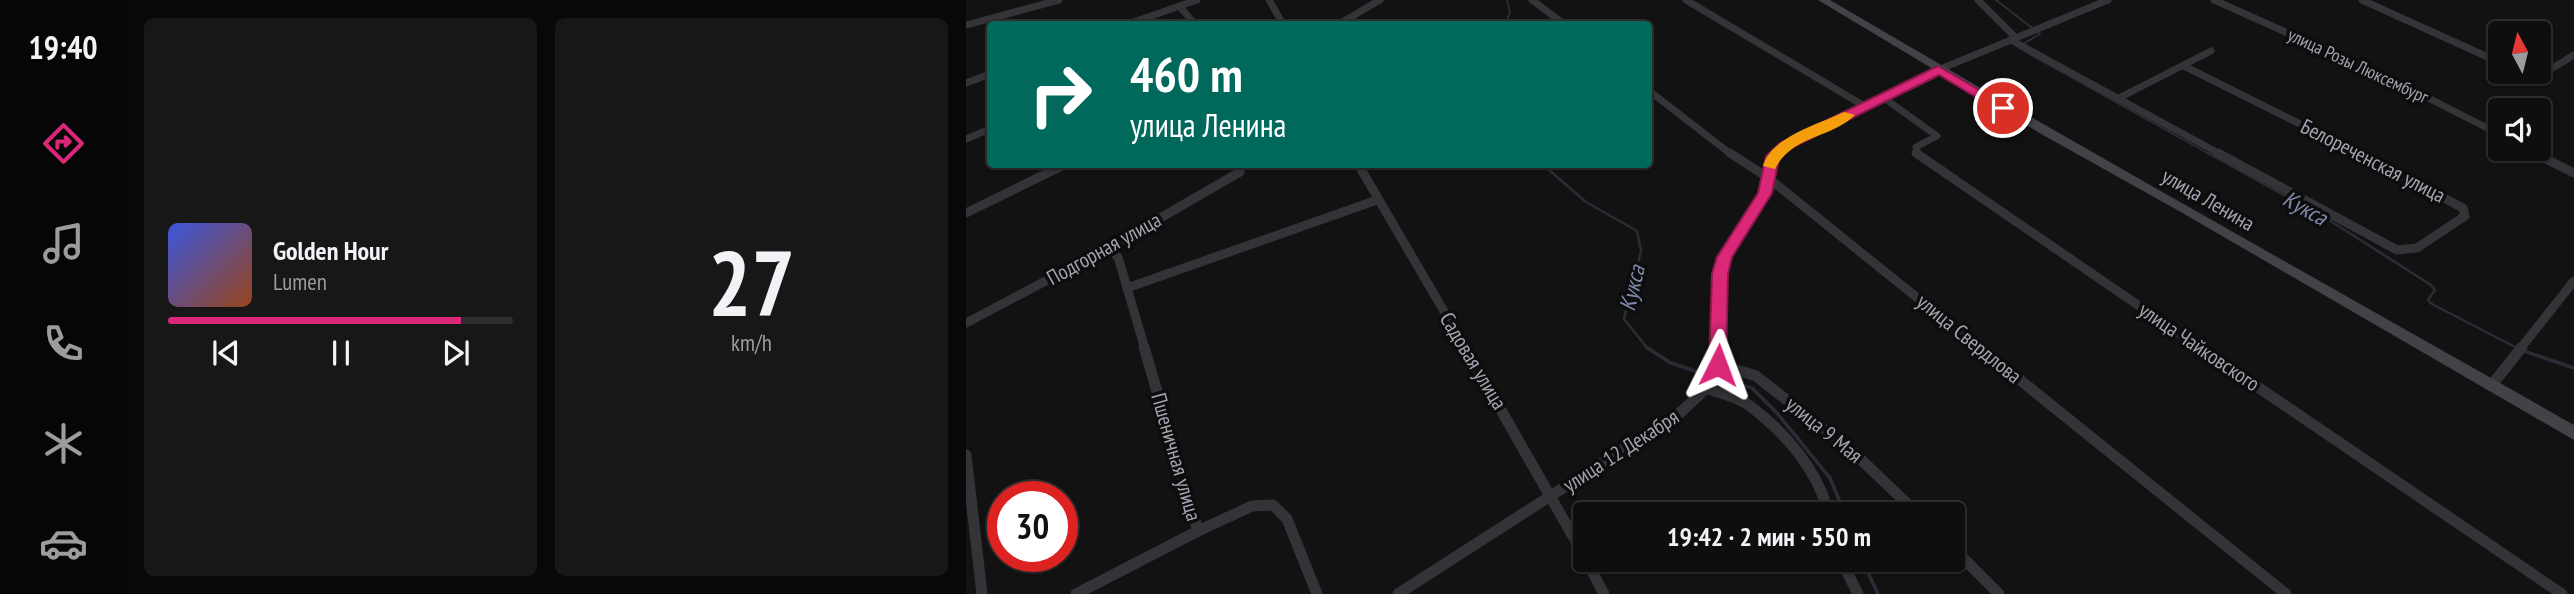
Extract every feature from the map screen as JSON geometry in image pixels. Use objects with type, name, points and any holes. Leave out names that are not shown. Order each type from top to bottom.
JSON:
[{"type":"street","points":[[966,25],[1059,0]]},
{"type":"street","points":[[1136,21],[1197,0]]},
{"type":"street","points":[[1269,0],[1281,21]]},
{"type":"street","points":[[1344,21],[1380,0]]},
{"type":"street","points":[[1532,0],[1560,21]]},
{"type":"street","points":[[1686,0],[1866,107]]},
{"type":"street","name":"улица Ленина","points":[[1823,0],[1938,70],[2574,433]]},
{"type":"street","points":[[1978,0],[2013,39]]},
{"type":"street","points":[[1826,502],[1822,487],[1808,462],[1748,404],[1714,377],[1720,274],[1725,257],[1765,193],[1772,156],[1785,146],[1930,77],[1938,70],[2108,0]]},
{"type":"street","name":"улица Розы Люксембург","points":[[2214,0],[2393,80],[2488,128]]},
{"type":"street","points":[[2362,0],[2488,57]]},
{"type":"street","points":[[1179,6],[1192,21]]},
{"type":"street","name":"Белореченская улица","points":[[2013,39],[2397,250],[2417,248],[2465,216],[2463,208],[2449,198],[2184,65]]},
{"type":"street","points":[[2119,98],[2211,51]]},
{"type":"street","points":[[2552,70],[2574,55]]},
{"type":"street","points":[[966,83],[987,76]]},
{"type":"street","name":"улица Свердлова","points":[[1652,93],[1743,163],[1767,177],[2286,594]]},
{"type":"street","name":"улица Чайковского","points":[[1884,98],[1937,136],[1916,147],[1915,151],[1920,157],[2562,594]]},
{"type":"street","points":[[966,139],[987,130]]},
{"type":"street","points":[[2550,161],[2574,173]]},
{"type":"street","points":[[966,213],[1058,168]]},
{"type":"street","name":"Садовая улица","points":[[1360,168],[1573,535]]},
{"type":"street","name":"Подгорная улица","points":[[966,323],[1108,248],[1240,172]]},
{"type":"street","points":[[1127,288],[1377,200]]},
{"type":"street","name":"Пшеничная улица","points":[[1108,248],[1118,257],[1198,531],[1252,506],[1273,505],[1287,519],[1317,594]]},
{"type":"street","points":[[2491,386],[2574,281]]},
{"type":"street","name":"улица 9 Мая","points":[[1714,377],[1756,376],[1851,450],[1906,502]]},
{"type":"street","name":"улица 12 Декабря","points":[[1398,594],[1681,412],[1714,377]]},
{"type":"street","points":[[966,455],[982,594]]},
{"type":"street","points":[[1076,594],[1198,531]]},
{"type":"street","points":[[1965,560],[2000,594]]},
{"type":"street","name":"Садовая улица","points":[[1593,572],[1604,594]]},
{"type":"street","points":[[1845,572],[1858,594]]},
{"type":"waterway","name":"Кукса","points":[[1507,0],[1510,12],[1507,21]]},
{"type":"waterway","name":"Кукса","points":[[1996,0],[2040,34],[2023,44]]},
{"type":"waterway","name":"Кукса","points":[[2019,48],[2211,155]]},
{"type":"waterway","name":"Кукса","points":[[2208,153],[2329,220],[2431,285],[2435,290],[2428,300],[2432,304],[2515,347]]},
{"type":"waterway","name":"Кукса","points":[[1547,168],[1586,202],[1637,231],[1641,251],[1624,319],[1647,348]]},
{"type":"waterway","name":"Кукса","points":[[1647,348],[1671,363],[1710,376]]},
{"type":"waterway","name":"Кукса","points":[[2524,351],[2574,368]]},
{"type":"waterway","name":"Кукса","points":[[1716,377],[1752,388],[1777,413],[1830,478],[1840,502]]},
{"type":"waterway","name":"Кукса","points":[[1868,572],[1878,594]]},
{"type":"slow traffic","points":[[1770,166],[1772,156],[1785,146],[1849,115]]},
{"type":"route","points":[[1718,365],[1720,274],[1725,257],[1765,193],[1772,156],[1785,146],[1930,77],[1938,70],[2003,108]]}]
